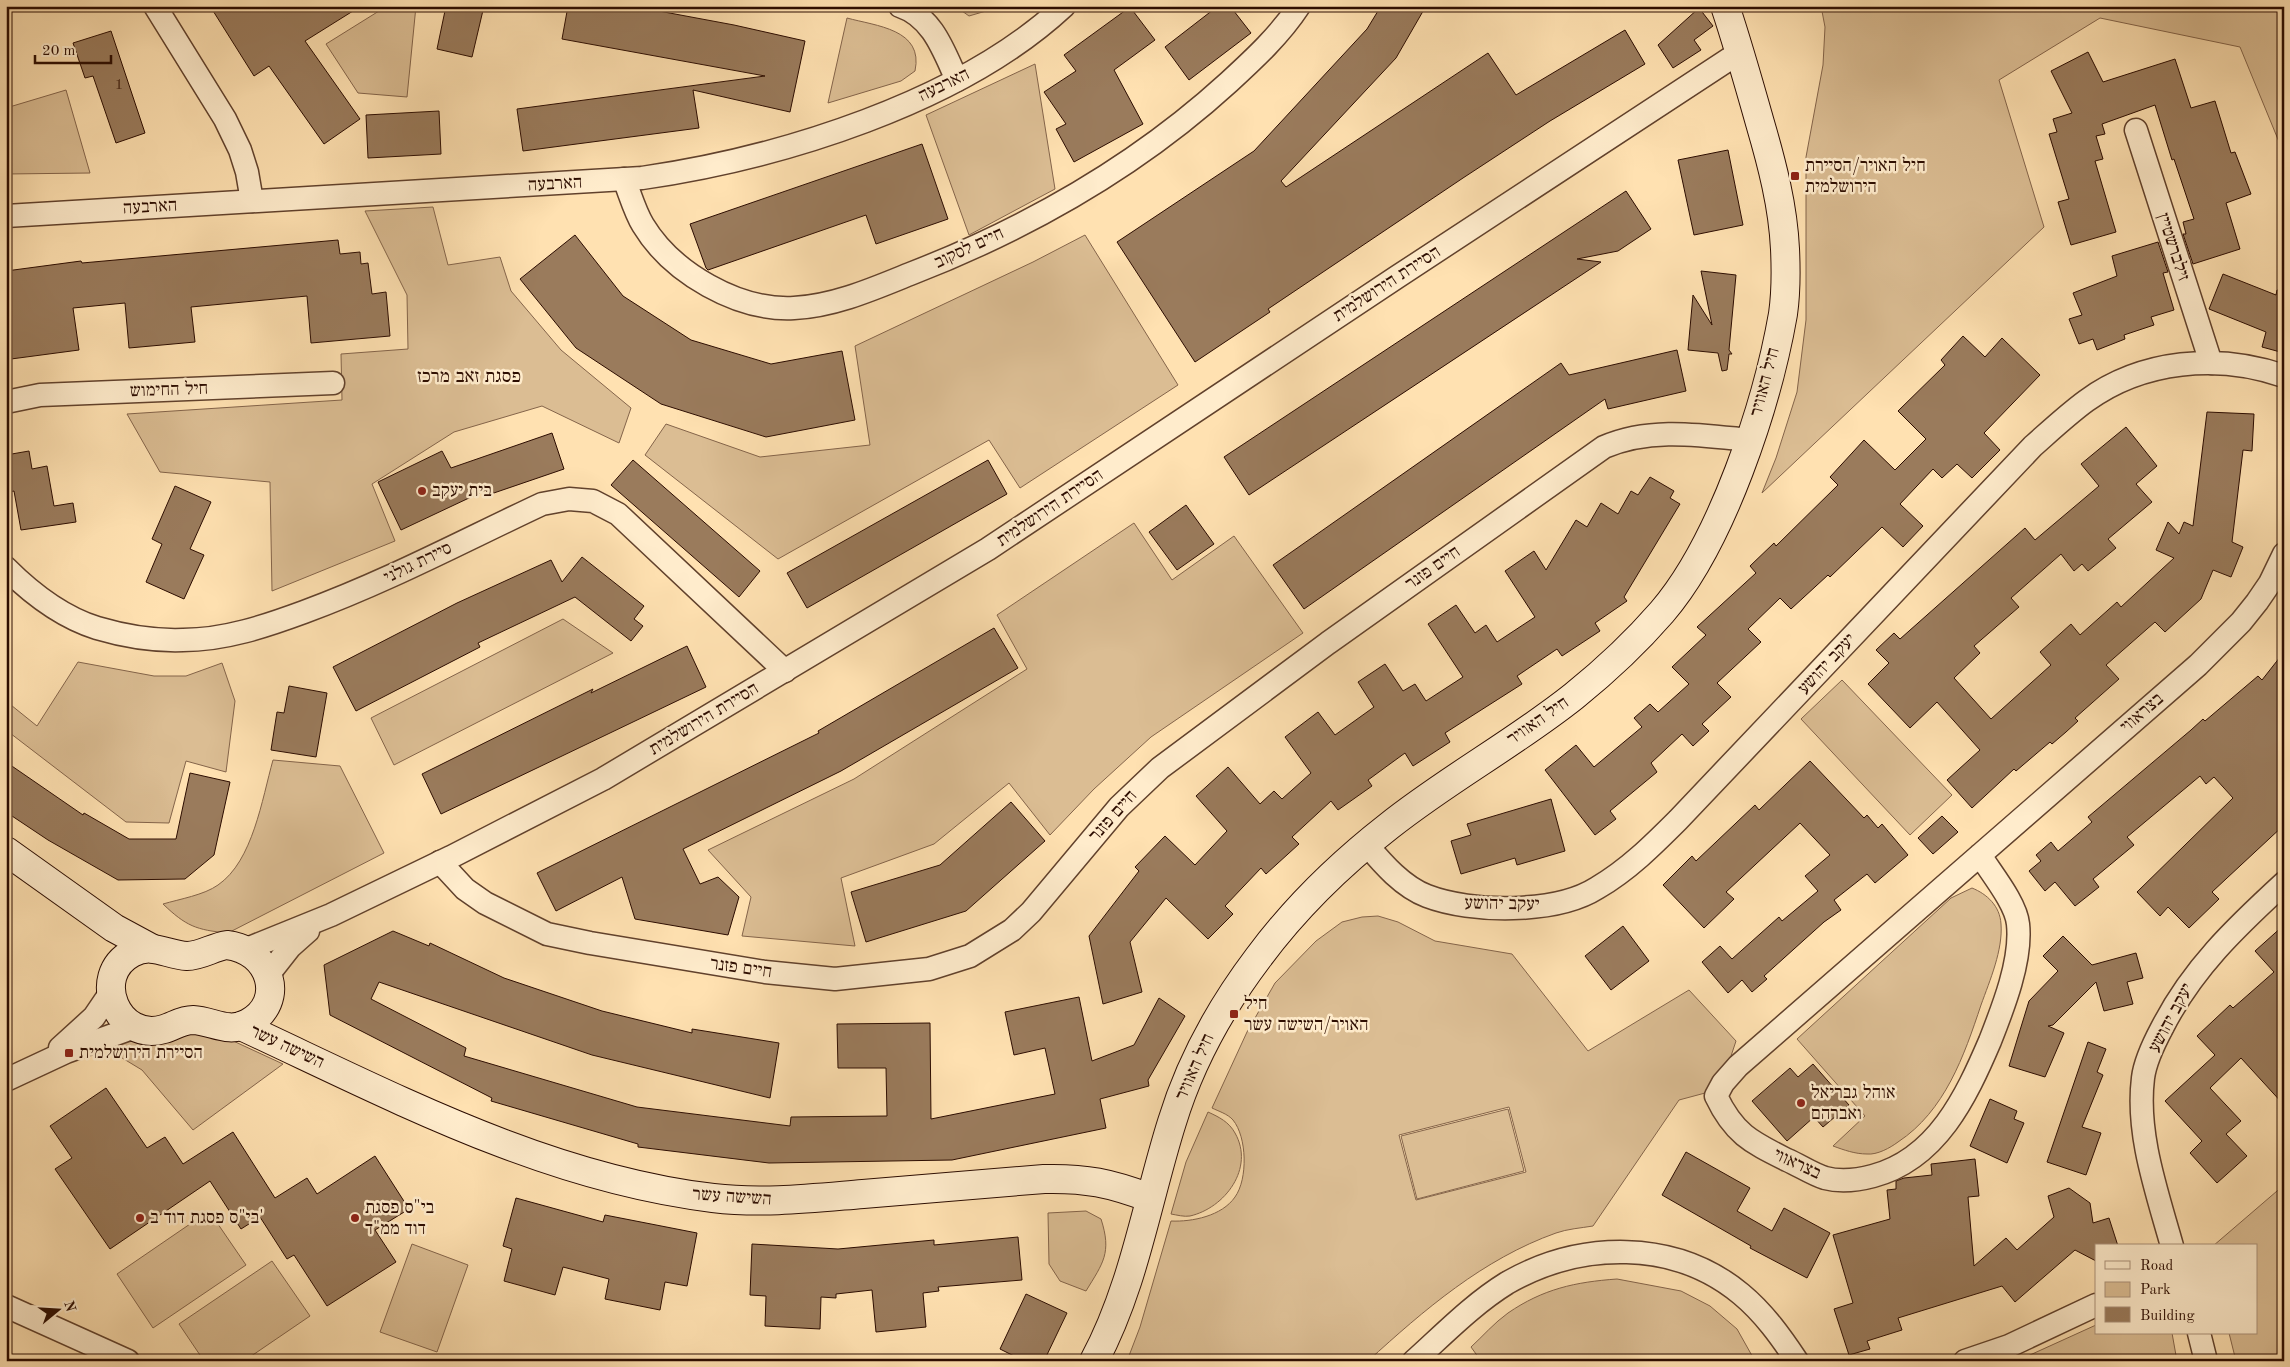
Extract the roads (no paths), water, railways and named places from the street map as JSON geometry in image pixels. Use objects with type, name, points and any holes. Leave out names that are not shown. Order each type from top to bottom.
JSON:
[{"type":"street","points":[[155,6],[225,119],[242,158],[252,201]]},
{"type":"street","points":[[900,6],[922,19],[936,34],[958,80]]},
{"type":"street","name":"הארבעה","points":[[6,216],[624,179],[692,171],[787,146],[858,123],[958,80],[1010,49],[1064,6]]},
{"type":"street","name":"חיים לסקוב","points":[[624,179],[643,225],[681,268],[710,287],[740,300],[764,306],[794,308],[830,303],[935,264],[994,238],[1090,188],[1159,141],[1209,100],[1257,56],[1300,6]]},
{"type":"street","name":"חיל האוויר","points":[[1094,1361],[1118,1309],[1172,1119],[1195,1059],[1256,960],[1300,905],[1390,825],[1574,696],[1621,655],[1663,611],[1698,561],[1726,500],[1749,440],[1769,372],[1783,311],[1785,248],[1776,181],[1740,52],[1725,6]]},
{"type":"street","name":"הסיירת הירושלמית","points":[[246,950],[331,914],[440,862],[603,779],[988,550],[1397,277],[1740,52]]},
{"type":"street","name":"זילברשטיין","points":[[2136,130],[2210,363]]},
{"type":"street","name":"יעקב יהושע","points":[[1367,845],[1383,865],[1426,896],[1464,906],[1519,908],[1543,906],[1571,900],[1596,889],[1645,853],[2033,446],[2079,407],[2112,384],[2156,368],[2182,364],[2240,365],[2284,376]]},
{"type":"street","name":"חיל החימוש","points":[[6,402],[40,395],[333,383]]},
{"type":"street","name":"חיים פזנר","points":[[440,862],[465,889],[485,903],[547,934],[590,943],[765,972],[835,979],[912,971],[956,961],[986,947],[1018,924],[1119,807],[1160,768],[1328,643],[1604,447],[1624,438],[1648,435],[1687,434],[1749,440]]},
{"type":"street","name":"סיירת גולני","points":[[6,568],[40,598],[67,616],[96,628],[135,636],[183,640],[228,635],[263,627],[368,587],[542,504],[569,499],[593,501],[618,514],[785,671]]},
{"type":"street","name":"בצראווי","points":[[1980,855],[2010,901],[2018,922],[2018,951],[1999,1018],[1978,1070],[1959,1106],[1938,1135],[1917,1156],[1886,1173],[1856,1180],[1825,1178],[1750,1142],[1727,1116],[1716,1096],[1723,1083],[1738,1066],[2218,646],[2257,602],[2270,583],[2284,554]]},
{"type":"street","points":[[6,851],[114,928],[151,948],[189,956],[227,945],[246,950]]},
{"type":"street","name":"יעקב יהושע","points":[[2171,1244],[2149,1162],[2143,1111],[2143,1077],[2154,1042],[2173,1006],[2198,970],[2247,917],[2284,883]]},
{"type":"street","points":[[89,910],[105,934],[112,960],[112,983],[116,1010],[124,1020],[135,1027],[146,1030],[159,1030],[191,1020],[223,1028],[241,1026],[257,1016],[267,988]]},
{"type":"street","name":"הסיירת הירושלמית","points":[[267,988],[281,957],[302,936],[331,914]]},
{"type":"street","points":[[28,1069],[82,1030],[94,1017],[121,961],[132,953],[151,948]]},
{"type":"street","name":"השישה עשר","points":[[246,950],[262,963],[275,1018],[291,1038],[333,1069]]},
{"type":"street","name":"השישה עשר","points":[[241,1026],[410,1106],[477,1134],[591,1174],[651,1189],[714,1198],[784,1200],[1077,1178],[1116,1186],[1150,1198]]},
{"type":"street","points":[[6,1080],[66,1052],[135,1027]]},
{"type":"street","points":[[1414,1361],[1468,1312],[1508,1283],[1555,1262],[1598,1252],[1630,1251],[1673,1258],[1715,1277],[1742,1294],[1775,1328],[1797,1361]]},
{"type":"street","points":[[1965,1361],[2009,1346],[2095,1305]]},
{"type":"street","points":[[6,1306],[128,1361]]},
{"type":"street","points":[[2198,1334],[2206,1361]]},
{"type":"place","name":"חיל האויר/הסיירת הירושלמית","points":[[1795,176]]},
{"type":"place","name":"בית יעקב","points":[[422,491]]},
{"type":"place","name":"חיל האויר/השישה עשר","points":[[1234,1014]]},
{"type":"place","name":"הסיירת הירושלמית","points":[[69,1053]]},
{"type":"place","name":"אוהל גבריאל ואברהם","points":[[1801,1103]]},
{"type":"place","name":"בי\"ס פסגת דוד ב'","points":[[140,1218]]},
{"type":"place","name":"בי\"ס פסגת דוד ממ\"ד","points":[[355,1218]]},
{"type":"district","name":"פסגת זאב מרכז","points":[[469,377]]}]
